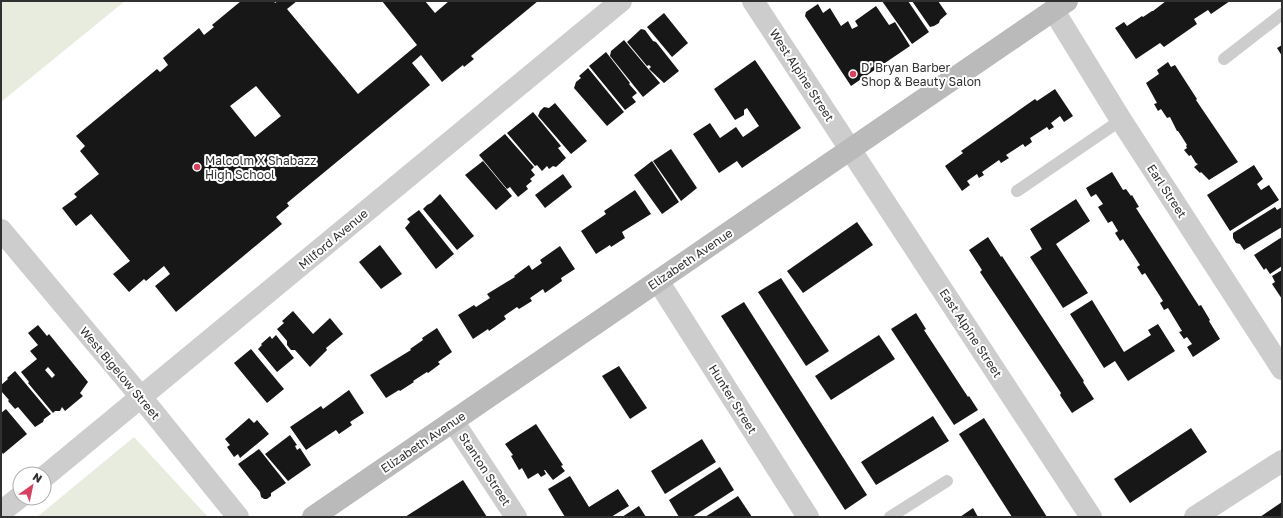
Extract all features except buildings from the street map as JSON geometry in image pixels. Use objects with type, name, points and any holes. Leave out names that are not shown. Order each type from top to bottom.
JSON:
[{"type":"main road","name":"Elizabeth Avenue","points":[[313,517],[1060,6]]},
{"type":"street","name":"Milford Avenue","points":[[52,470],[621,1]]},
{"type":"street","name":"West Alpine Street","points":[[753,1],[851,150]]},
{"type":"street","name":"Earl Street","points":[[1060,6],[1121,120],[1282,369]]},
{"type":"street","name":"East Alpine Street","points":[[851,150],[1091,517]]},
{"type":"street","name":"West Bigelow Street","points":[[1,230],[141,397],[238,517]]},
{"type":"street","name":"Hunter Street","points":[[658,281],[808,517]]},
{"type":"street","name":"Stanton Street","points":[[453,421],[516,517]]},
{"type":"street","points":[[1195,517],[1282,461]]},
{"type":"street","points":[[1,512],[12,503]]},
{"type":"lane","points":[[1224,59],[1282,14]]},
{"type":"lane","points":[[1017,191],[1121,120]]},
{"type":"lane","points":[[890,517],[947,481]]},
{"type":"shaded area","points":[[1,1],[125,1],[1,102]]},
{"type":"shaded area","points":[[134,437],[208,517],[37,517]]},
{"type":"place","name":"D' Bryan Barber Shop & Beauty Salon","points":[[853,74]]},
{"type":"place","name":"Malcolm X Shabazz High School","points":[[197,167]]}]
